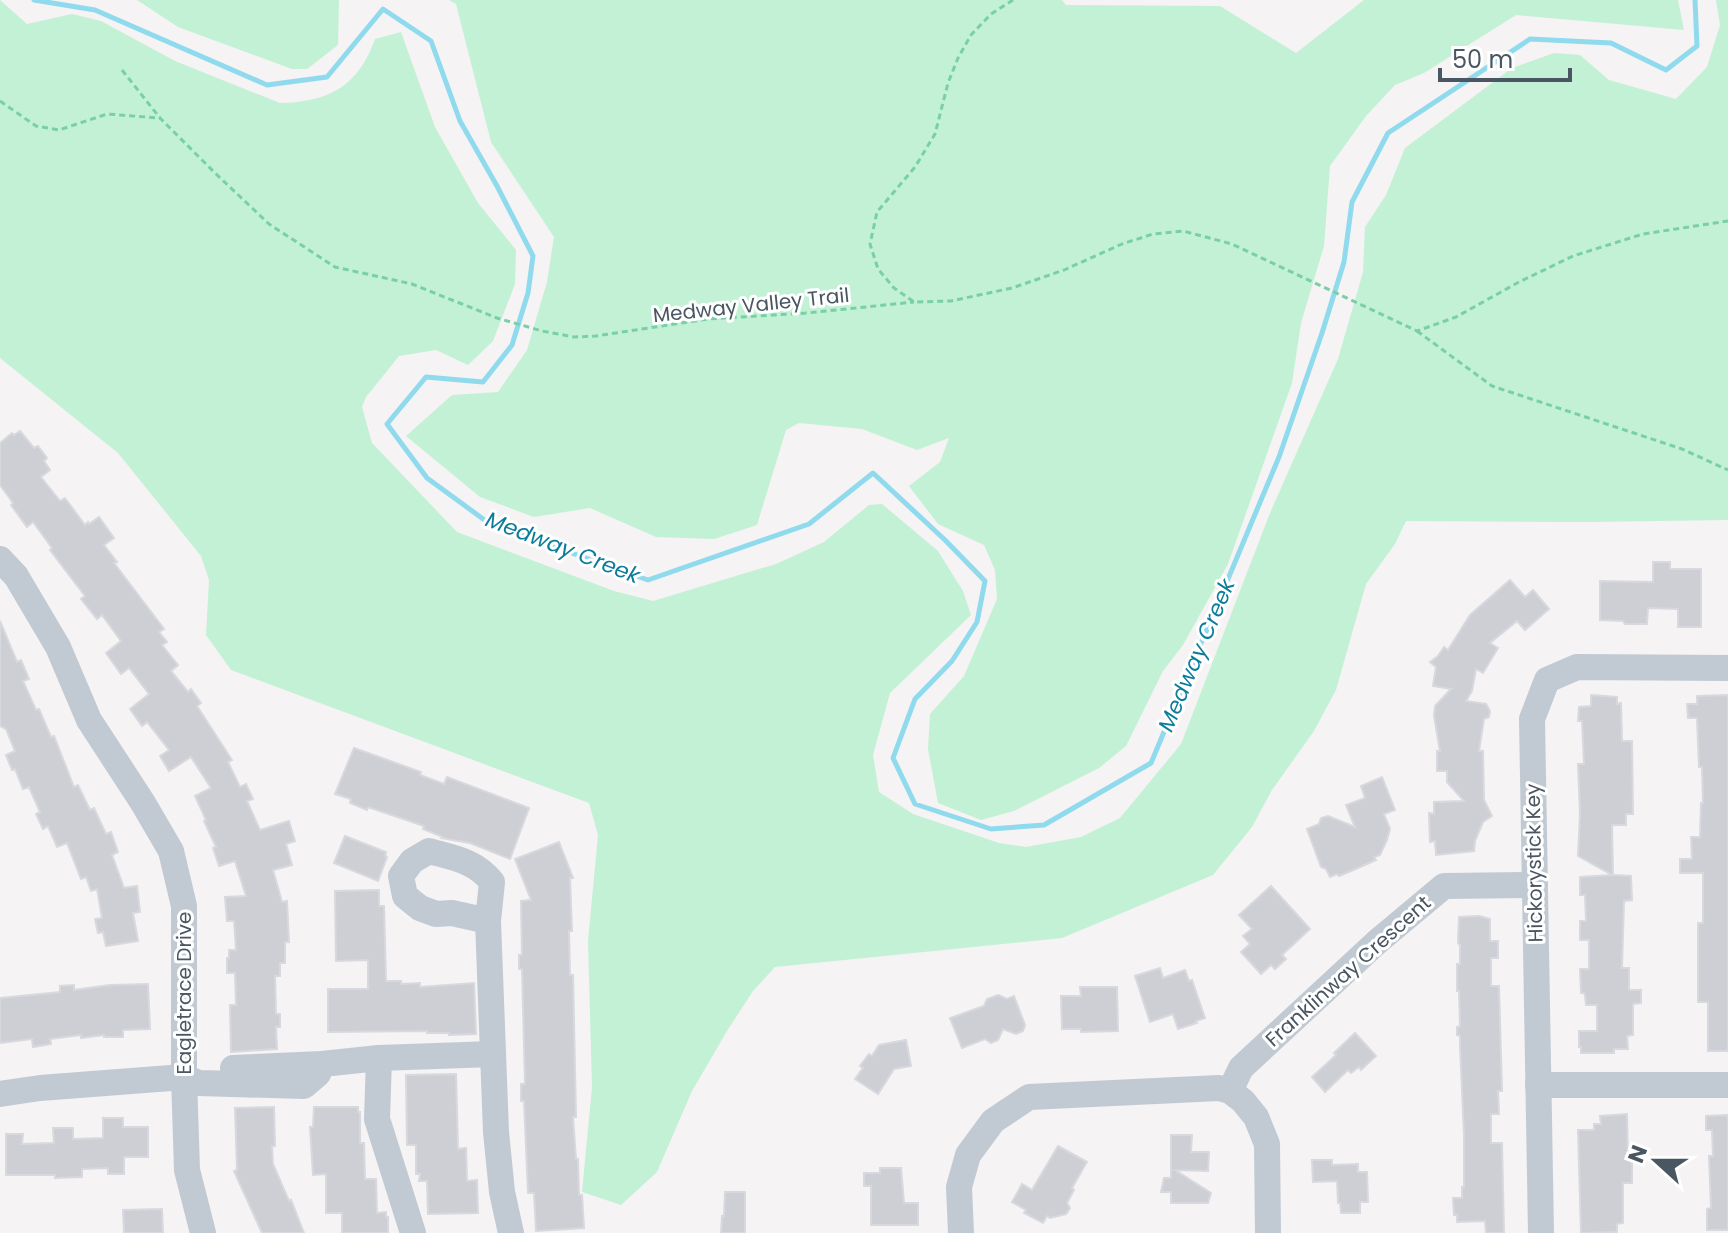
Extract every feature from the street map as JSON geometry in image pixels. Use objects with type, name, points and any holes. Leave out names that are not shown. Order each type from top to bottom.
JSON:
[{"type":"street","name":"Eagletrace Drive","points":[[5,574],[58,647],[89,720],[171,851],[184,906],[187,1170],[203,1233]]},
{"type":"street","name":"Hickorystick Key","points":[[1541,1233],[1532,719],[1547,680],[1577,667],[1728,668]]},
{"type":"street","name":"Franklinway Crescent","points":[[1230,1091],[1241,1068],[1377,942],[1444,886],[1535,885]]},
{"type":"street","points":[[488,921],[496,1132],[502,1192],[511,1233]]},
{"type":"street","points":[[0,1094],[184,1077],[199,1083],[304,1086],[318,1074],[322,1064],[379,1058],[493,1054]]},
{"type":"street","points":[[379,1058],[377,1119],[413,1233]]},
{"type":"street","points":[[1538,1085],[1728,1085]]},
{"type":"street","points":[[961,1233],[959,1187],[968,1155],[993,1121],[1029,1097],[1219,1088],[1230,1091],[1243,1101],[1256,1117],[1267,1144],[1268,1233]]},
{"type":"path","points":[[914,302],[894,288],[878,269],[870,244],[877,212],[915,167],[935,134],[948,83],[971,35],[991,14],[1013,0]]},
{"type":"path","points":[[122,70],[160,118]]},
{"type":"path","points":[[0,101],[36,126],[59,130],[107,114],[160,118]]},
{"type":"path","name":"Medway Valley Trail","points":[[160,118],[269,224],[335,267],[412,284],[497,318],[542,331],[574,337],[596,336],[708,319],[951,301],[1012,288],[1153,234],[1183,231],[1232,244],[1417,331],[1492,386],[1682,449],[1728,470]]},
{"type":"path","points":[[1417,331],[1456,317],[1573,256],[1643,234],[1728,221]]},
{"type":"green space","points":[[0,0],[27,24],[72,14],[101,21],[175,61],[280,103],[313,99],[339,89],[360,69],[375,39],[401,32],[435,127],[478,203],[516,250],[515,284],[493,341],[468,365],[436,350],[399,356],[366,397],[362,407],[372,443],[457,532],[614,591],[653,601],[776,564],[824,542],[869,505],[882,504],[938,551],[963,591],[971,615],[890,693],[873,755],[879,792],[913,814],[999,843],[1026,847],[1081,837],[1120,818],[1181,744],[1270,513],[1338,359],[1363,272],[1365,227],[1386,195],[1405,148],[1512,68],[1554,53],[1580,55],[1609,80],[1676,99],[1707,67],[1720,25],[1716,0],[1728,0],[1728,520],[1406,521],[1395,544],[1366,584],[1336,690],[1314,731],[1272,790],[1252,827],[1213,875],[1062,938],[775,967],[753,991],[692,1091],[657,1172],[621,1205],[582,1192],[592,1087],[588,941],[598,835],[589,803],[231,670],[206,635],[209,580],[201,556],[118,453],[0,358]]},
{"type":"green space","points":[[137,0],[339,0],[338,45],[307,69],[292,69],[178,27]]},
{"type":"green space","points":[[449,0],[1062,0],[1066,5],[1220,6],[1296,53],[1364,0],[1678,0],[1684,30],[1516,15],[1424,73],[1395,85],[1366,116],[1330,166],[1324,246],[1301,323],[1292,383],[1228,564],[1183,645],[1163,671],[1126,746],[1099,768],[1014,811],[981,820],[938,803],[928,749],[930,714],[964,676],[997,599],[995,570],[984,545],[938,524],[909,486],[940,462],[949,438],[917,450],[862,429],[799,423],[786,430],[757,525],[714,539],[656,537],[590,508],[534,517],[480,497],[406,436],[452,395],[498,392],[527,350],[547,282],[554,237],[491,142],[456,4]]},
{"type":"building","points":[[20,431],[47,458],[44,461],[50,470],[41,477],[60,501],[65,498],[85,525],[99,517],[114,538],[104,545],[164,629],[159,632],[167,642],[162,645],[178,665],[171,671],[201,703],[197,706],[232,760],[228,762],[240,787],[246,784],[253,799],[247,801],[260,830],[289,821],[295,841],[286,844],[292,865],[273,870],[282,902],[287,901],[289,942],[285,942],[285,963],[280,963],[280,976],[275,976],[276,1014],[280,1014],[280,1027],[276,1027],[277,1049],[231,1052],[230,1005],[236,1005],[235,973],[227,973],[227,958],[229,950],[236,950],[234,921],[227,921],[225,897],[246,896],[235,861],[219,866],[213,848],[216,847],[195,796],[211,788],[191,757],[169,771],[160,756],[169,750],[147,722],[142,726],[130,709],[149,694],[129,668],[121,674],[106,653],[121,641],[102,615],[97,619],[81,599],[85,596],[50,550],[52,548],[33,522],[27,527],[0,485],[0,443],[12,433],[14,435]]},
{"type":"building","points":[[1653,562],[1670,562],[1670,569],[1701,569],[1701,627],[1678,627],[1678,609],[1648,608],[1647,624],[1600,620],[1600,581],[1653,582]]},
{"type":"building","points":[[1510,580],[1525,597],[1533,590],[1549,609],[1525,630],[1517,621],[1490,643],[1498,648],[1483,673],[1476,669],[1472,691],[1466,701],[1486,704],[1490,711],[1489,717],[1484,719],[1479,751],[1483,751],[1484,800],[1492,816],[1483,822],[1474,851],[1436,855],[1435,841],[1430,842],[1429,813],[1434,814],[1434,802],[1464,801],[1447,782],[1447,771],[1437,771],[1437,751],[1440,751],[1435,706],[1451,689],[1433,686],[1436,667],[1430,662],[1444,647],[1448,650],[1470,615]]},
{"type":"building","points":[[0,621],[17,662],[21,660],[29,679],[23,681],[51,737],[54,736],[74,787],[78,785],[90,810],[94,808],[106,834],[111,832],[118,852],[112,855],[124,888],[137,886],[140,912],[133,913],[138,941],[106,946],[103,932],[98,933],[95,919],[102,918],[97,889],[91,891],[86,877],[81,879],[67,843],[57,847],[48,826],[43,829],[36,814],[40,812],[29,787],[23,789],[15,769],[12,770],[6,755],[15,751],[6,729],[0,726]]},
{"type":"building","points":[[1591,695],[1617,697],[1617,704],[1621,703],[1622,741],[1632,741],[1633,814],[1626,814],[1626,825],[1612,825],[1613,875],[1631,876],[1632,900],[1624,901],[1622,968],[1629,968],[1629,990],[1641,990],[1641,1003],[1633,1004],[1633,1035],[1627,1036],[1628,1049],[1614,1049],[1614,1053],[1581,1053],[1579,1047],[1579,1031],[1597,1031],[1597,1005],[1586,1005],[1584,993],[1581,993],[1580,969],[1589,969],[1589,940],[1580,940],[1580,921],[1586,921],[1585,895],[1580,895],[1580,877],[1612,875],[1578,856],[1578,764],[1584,764],[1579,707],[1591,706]]},
{"type":"building","points":[[1728,695],[1728,1051],[1708,1051],[1708,1002],[1698,1002],[1698,923],[1703,923],[1703,873],[1680,873],[1680,859],[1692,859],[1691,837],[1700,837],[1703,803],[1697,718],[1688,718],[1687,704],[1697,704],[1697,696]]},
{"type":"building","points":[[354,748],[421,772],[420,775],[444,784],[447,777],[529,808],[510,859],[470,843],[442,838],[423,829],[424,826],[368,807],[367,810],[350,803],[351,799],[335,794]]},
{"type":"building","points":[[1382,777],[1395,810],[1384,814],[1390,829],[1380,855],[1374,857],[1376,860],[1351,871],[1330,877],[1321,867],[1307,829],[1328,816],[1355,827],[1346,805],[1365,798],[1361,786]]},
{"type":"building","points":[[345,836],[386,852],[378,881],[334,863]]},
{"type":"building","points":[[559,842],[573,878],[570,878],[572,931],[569,931],[570,975],[573,975],[576,1117],[573,1117],[584,1228],[536,1231],[534,1193],[528,1193],[524,1101],[521,1101],[521,1084],[525,1084],[522,969],[519,969],[519,955],[522,955],[521,901],[531,900],[515,859]]},
{"type":"building","points":[[1271,886],[1310,929],[1282,955],[1286,959],[1275,969],[1271,965],[1261,974],[1241,952],[1250,944],[1243,936],[1252,929],[1239,915]]},
{"type":"building","points":[[379,890],[379,906],[384,906],[386,981],[420,983],[420,987],[474,983],[476,1034],[328,1032],[328,989],[368,989],[368,960],[336,961],[335,891]]},
{"type":"building","points":[[1459,917],[1490,919],[1490,941],[1498,941],[1498,958],[1491,958],[1491,986],[1499,986],[1502,1091],[1498,1091],[1499,1114],[1491,1114],[1491,1143],[1502,1143],[1504,1233],[1486,1233],[1485,1221],[1457,1222],[1457,1215],[1454,1215],[1453,1198],[1462,1198],[1464,1187],[1460,1036],[1457,1035],[1457,1027],[1460,1026],[1457,991]]},
{"type":"building","points":[[1160,968],[1163,978],[1185,970],[1189,981],[1192,980],[1205,1018],[1178,1029],[1173,1014],[1150,1022],[1135,976]]},
{"type":"building","points":[[148,984],[150,1029],[123,1030],[123,1037],[104,1035],[81,1038],[81,1035],[50,1039],[51,1044],[33,1047],[32,1039],[0,1043],[0,998],[60,992],[60,986],[74,985],[74,990]]},
{"type":"building","points":[[1080,987],[1117,987],[1118,1031],[1062,1029],[1061,996],[1081,996]]},
{"type":"building","points":[[998,995],[1007,999],[1014,996],[1025,1025],[1023,1031],[1016,1034],[1003,1029],[998,1040],[991,1043],[985,1039],[962,1048],[950,1018],[984,1006],[987,999]]},
{"type":"building","points":[[1355,1033],[1376,1056],[1361,1070],[1359,1067],[1351,1073],[1348,1070],[1325,1092],[1312,1077]]},
{"type":"building","points":[[906,1040],[911,1066],[894,1069],[878,1094],[855,1079],[863,1068],[860,1066],[879,1045]]},
{"type":"building","points":[[456,1074],[458,1149],[466,1148],[467,1181],[477,1180],[478,1213],[428,1214],[427,1181],[419,1181],[420,1174],[416,1174],[416,1145],[407,1145],[406,1075]]},
{"type":"building","points":[[274,1107],[273,1164],[304,1233],[262,1233],[234,1171],[237,1170],[235,1108]]},
{"type":"building","points":[[314,1107],[358,1107],[360,1143],[364,1143],[365,1179],[376,1179],[377,1213],[386,1212],[388,1233],[342,1233],[342,1213],[326,1213],[326,1174],[313,1175],[310,1127],[313,1127]]},
{"type":"building","points":[[1627,1114],[1632,1183],[1623,1183],[1623,1223],[1617,1224],[1617,1232],[1581,1233],[1578,1130],[1594,1130],[1594,1124],[1601,1124],[1600,1116]]},
{"type":"building","points":[[1728,1115],[1728,1230],[1707,1230],[1707,1209],[1711,1208],[1709,1156],[1713,1156],[1712,1130],[1706,1130],[1706,1116]]},
{"type":"building","points":[[103,1118],[123,1118],[123,1127],[148,1127],[148,1157],[124,1157],[124,1174],[108,1174],[108,1168],[82,1169],[82,1177],[6,1175],[6,1134],[23,1134],[22,1144],[54,1143],[53,1128],[73,1128],[73,1139],[103,1138]]},
{"type":"building","points":[[1171,1135],[1192,1135],[1191,1152],[1209,1152],[1208,1171],[1175,1170],[1211,1193],[1208,1203],[1171,1203],[1171,1192],[1161,1192],[1164,1178],[1171,1178]]},
{"type":"building","points":[[1058,1146],[1087,1162],[1072,1188],[1074,1190],[1067,1203],[1070,1208],[1066,1214],[1047,1216],[1043,1223],[1012,1202],[1022,1184],[1032,1190]]},
{"type":"building","points":[[1312,1160],[1332,1160],[1332,1165],[1358,1164],[1358,1172],[1367,1172],[1368,1202],[1360,1202],[1360,1213],[1341,1213],[1337,1181],[1313,1182]]},
{"type":"building","points":[[880,1168],[901,1168],[904,1203],[918,1203],[918,1225],[871,1225],[871,1186],[864,1186],[864,1173],[880,1173]]},
{"type":"building","points":[[725,1192],[745,1192],[745,1233],[721,1233]]},
{"type":"building","points":[[162,1209],[163,1233],[124,1233],[123,1210]]},
{"type":"waterway","name":"Medway Creek","points":[[34,0],[95,10],[267,85],[327,77],[383,9],[431,41],[460,121],[533,256],[528,293],[512,345],[483,382],[426,377],[387,424],[427,478],[490,524],[648,580],[809,524],[873,473],[985,581],[977,622],[952,661],[915,699],[893,758],[915,804],[991,829],[1044,825],[1151,763],[1279,457],[1344,262],[1352,202],[1388,133],[1530,39],[1611,43],[1666,70],[1697,46],[1695,0]]}]
